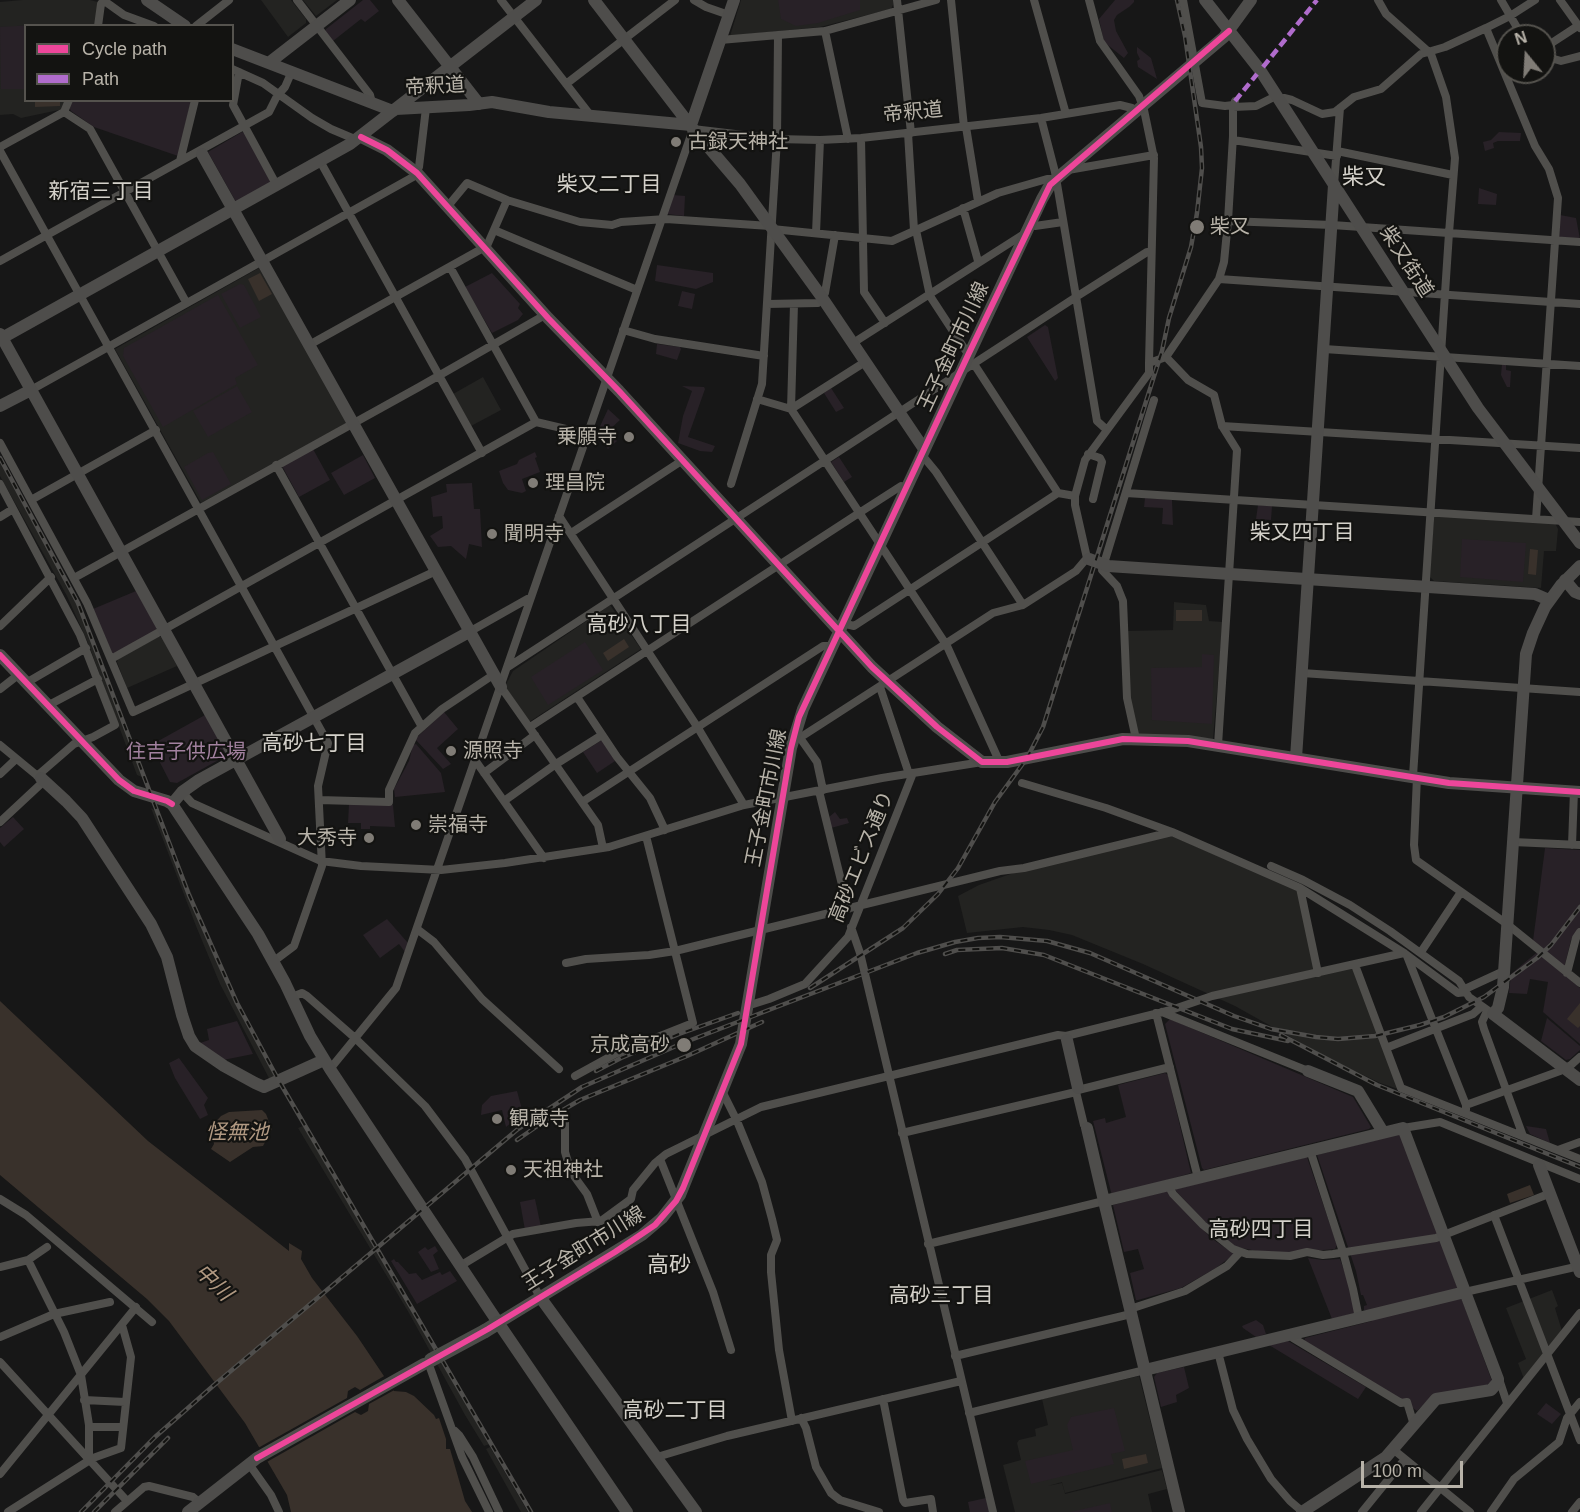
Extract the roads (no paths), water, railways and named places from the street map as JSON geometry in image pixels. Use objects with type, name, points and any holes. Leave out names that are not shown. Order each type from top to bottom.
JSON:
[{"type":"main road","name":"王子金町市川線","points":[[428,1362],[498,1323]]},
{"type":"street","points":[[98,24],[103,0],[124,15],[149,24]]},
{"type":"street","points":[[149,0],[182,24]]},
{"type":"street","points":[[199,24],[229,0]]},
{"type":"street","points":[[297,0],[370,95],[372,103]]},
{"type":"street","points":[[270,62],[350,0]]},
{"type":"street","points":[[398,0],[479,104]]},
{"type":"street","points":[[501,0],[591,116]]},
{"type":"street","points":[[282,842],[1,338],[277,186],[359,138],[536,0]]},
{"type":"street","points":[[594,0],[692,127],[740,184],[822,298],[1023,605]]},
{"type":"street","points":[[566,84],[675,0]]},
{"type":"street","points":[[694,0],[729,15]]},
{"type":"street","points":[[0,745],[40,778],[82,818],[134,896],[167,957],[182,1015],[195,1046],[224,1066],[264,1087],[327,1064],[355,1038],[396,988],[508,668],[734,0]]},
{"type":"street","points":[[897,0],[915,230],[929,293],[1058,493]]},
{"type":"street","points":[[720,40],[825,31],[936,0]]},
{"type":"street","points":[[951,0],[965,127],[978,201]]},
{"type":"street","points":[[1034,0],[1066,114]]},
{"type":"street","points":[[1088,559],[1076,514],[1075,496],[1088,454],[1149,373],[1154,155],[1139,108],[1139,96],[1100,41],[1089,0]]},
{"type":"street","points":[[1183,0],[1202,103],[1256,106],[1277,98],[1284,98],[1322,114],[1335,112],[1354,97],[1381,89],[1410,62],[1429,51],[1486,28],[1534,0]]},
{"type":"street","name":"柴又街道","points":[[1205,0],[1277,98],[1442,355],[1504,443],[1580,543]]},
{"type":"street","name":"王子金町市川線","points":[[498,1323],[642,1235],[662,1218],[684,1188],[720,1092],[741,1044],[783,797],[802,709],[960,372],[971,358],[1046,192],[1056,179],[1229,31],[1251,0]]},
{"type":"street","points":[[1377,0],[1386,14],[1429,51],[1446,97],[1455,158],[1419,681],[1414,857],[1507,924],[1580,984]]},
{"type":"street","points":[[1501,0],[1515,24]]},
{"type":"street","points":[[1556,41],[1579,27],[1560,0]]},
{"type":"street","points":[[1486,28],[1534,146],[1549,170],[1558,198],[1536,519]]},
{"type":"street","points":[[825,31],[848,139]]},
{"type":"street","points":[[731,484],[762,384],[777,139],[778,36]]},
{"type":"street","name":"帝釈道","points":[[234,50],[394,110],[492,102],[549,112],[692,127],[777,139],[861,138],[1041,118],[1120,105],[1139,108]]},
{"type":"street","points":[[1556,60],[1561,61],[1580,56]]},
{"type":"street","points":[[234,94],[236,71],[263,82],[331,129],[359,138],[394,155],[417,173],[545,315],[840,627],[884,685],[982,762]]},
{"type":"street","points":[[0,261],[124,191],[201,152],[268,112],[285,87],[292,71]]},
{"type":"street","points":[[68,102],[64,112],[0,149],[328,743],[318,786],[322,866],[294,946],[274,961]]},
{"type":"street","points":[[180,161],[195,102]]},
{"type":"street","points":[[233,102],[244,127],[277,186]]},
{"type":"street","points":[[1149,363],[1166,357],[1219,279],[1224,262],[1228,221],[1234,104]]},
{"type":"street","points":[[417,173],[426,108]]},
{"type":"street","points":[[1296,758],[1340,108]]},
{"type":"street","points":[[64,112],[90,129],[186,302]]},
{"type":"street","points":[[1041,118],[1056,179],[1097,421],[1107,430]]},
{"type":"street","points":[[861,138],[864,292],[885,323]]},
{"type":"street","points":[[816,233],[820,140]]},
{"type":"street","points":[[1233,140],[1313,153],[1337,154],[1453,174]]},
{"type":"street","points":[[201,152],[493,675],[598,825],[603,848]]},
{"type":"street","points":[[1067,170],[1154,155]]},
{"type":"street","points":[[320,161],[482,453]]},
{"type":"street","points":[[0,406],[417,173]]},
{"type":"street","points":[[448,206],[467,183],[507,200],[580,222],[612,225],[621,222],[661,220],[771,228],[892,241],[998,193],[1047,179],[1056,179]]},
{"type":"street","points":[[309,345],[486,247],[507,200]]},
{"type":"street","points":[[963,208],[978,261]]},
{"type":"street","points":[[1228,221],[1332,225],[1580,242]]},
{"type":"street","points":[[853,343],[1029,228],[1063,222]]},
{"type":"street","points":[[494,231],[637,290]]},
{"type":"street","points":[[766,304],[818,303],[825,293],[835,235]]},
{"type":"street","points":[[971,358],[1076,297],[1147,252],[1151,252]]},
{"type":"street","points":[[450,267],[536,422]]},
{"type":"street","points":[[1219,279],[1580,303]]},
{"type":"street","points":[[794,303],[791,409],[946,645],[1000,763]]},
{"type":"street","points":[[74,578],[545,315]]},
{"type":"street","points":[[623,330],[655,339],[764,356]]},
{"type":"street","points":[[1324,349],[1442,355],[1580,366]]},
{"type":"street","points":[[1166,357],[1188,380],[1214,395],[1222,426],[1237,450],[1218,745]]},
{"type":"street","points":[[757,399],[791,409],[865,362]]},
{"type":"street","points":[[508,668],[960,372]]},
{"type":"street","points":[[1136,739],[1127,698],[1123,601],[1117,586],[1102,570],[1154,400]]},
{"type":"street","points":[[111,659],[536,422],[587,434]]},
{"type":"street","points":[[1222,426],[1318,430],[1580,448]]},
{"type":"street","points":[[31,500],[156,430]]},
{"type":"street","points":[[0,443],[74,578],[133,712],[436,571]]},
{"type":"street","points":[[1088,454],[1100,458],[1102,462],[1093,500]]},
{"type":"street","points":[[571,533],[682,460]]},
{"type":"street","points":[[276,465],[422,727]]},
{"type":"street","points":[[0,484],[59,592],[86,648],[115,725],[74,744],[1,820]]},
{"type":"street","points":[[530,727],[901,486],[906,488]]},
{"type":"street","points":[[840,627],[854,626],[1058,493],[1075,496]]},
{"type":"street","points":[[1125,493],[1580,522]]},
{"type":"street","points":[[0,517],[13,509]]},
{"type":"street","points":[[559,516],[698,728],[744,805]]},
{"type":"street","points":[[1088,559],[1104,564],[1229,574],[1535,594],[1549,600]]},
{"type":"street","points":[[848,909],[821,790],[817,762],[798,735],[884,685],[993,613],[1023,605],[1076,571],[1088,559]]},
{"type":"street","points":[[1386,1048],[1473,1014],[1487,1011],[1500,1004],[1524,667],[1529,643],[1549,600],[1580,566]]},
{"type":"street","points":[[0,626],[51,577]]},
{"type":"street","points":[[1565,580],[1575,592],[1580,594]]},
{"type":"street","points":[[40,588],[59,592]]},
{"type":"street","points":[[172,804],[182,792],[199,780],[531,597]]},
{"type":"street","points":[[582,802],[823,646],[831,646]]},
{"type":"street","points":[[0,689],[86,648]]},
{"type":"street","points":[[0,655],[128,787],[172,804],[256,930],[327,1064],[498,1323],[627,1512]]},
{"type":"street","points":[[1302,674],[1580,692]]},
{"type":"street","points":[[319,800],[389,802],[389,790],[400,770],[412,738],[442,709],[493,675]]},
{"type":"street","points":[[47,706],[98,679]]},
{"type":"street","points":[[884,685],[911,774]]},
{"type":"street","points":[[577,697],[602,735],[651,798],[665,830]]},
{"type":"street","points":[[484,773],[535,735]]},
{"type":"street","points":[[504,801],[602,735]]},
{"type":"street","points":[[182,792],[192,803],[321,861],[361,866],[436,870],[544,858],[603,848],[744,805],[783,797],[982,762],[1000,763],[1105,742],[1136,739],[1188,741],[1218,745],[1449,783],[1577,791],[1576,845],[1513,842]]},
{"type":"street","points":[[0,774],[16,759]]},
{"type":"street","points":[[475,760],[544,858]]},
{"type":"street","name":"高砂エビス通り","points":[[747,1006],[807,982],[843,943],[860,906],[876,857],[911,774]]},
{"type":"street","points":[[1022,783],[1096,805],[1172,832],[1299,888],[1405,954],[1458,993],[1504,971]]},
{"type":"street","points":[[566,963],[675,951],[1000,871],[1024,868],[1172,832]]},
{"type":"street","points":[[575,1076],[615,1054],[693,1023],[646,836]]},
{"type":"street","points":[[1271,866],[1350,905],[1421,952],[1460,981],[1465,991],[1487,1011],[1580,1080]]},
{"type":"street","points":[[1299,888],[1318,973]]},
{"type":"street","points":[[1421,952],[1461,892]]},
{"type":"street","points":[[851,927],[860,953],[993,1512]]},
{"type":"street","points":[[417,929],[434,942],[482,999],[559,1069]]},
{"type":"street","points":[[1567,973],[1576,938],[1580,932]]},
{"type":"street","points":[[460,1266],[513,1234],[576,1223],[598,1222],[631,1199],[633,1190],[660,1159],[760,1107],[1058,1035],[1067,1038],[1212,996],[1405,954]]},
{"type":"street","points":[[1405,954],[1466,1109]]},
{"type":"street","points":[[1355,965],[1401,1088],[1466,1109],[1523,1136],[1580,1159]]},
{"type":"street","points":[[292,997],[305,994],[420,1100],[441,1125],[465,1159],[540,1297],[696,1512]]},
{"type":"street","points":[[1487,1011],[1482,1022],[1484,1029],[1523,1136]]},
{"type":"street","points":[[1159,1012],[1170,1067],[1198,1178]]},
{"type":"street","points":[[1159,1012],[1358,1091],[1383,1132]]},
{"type":"street","points":[[1067,1038],[1084,1125],[1087,1128],[1179,1512]]},
{"type":"street","points":[[1466,1109],[1565,1068],[1580,1057]]},
{"type":"street","points":[[902,1133],[1170,1067]]},
{"type":"street","points":[[720,1092],[724,1095],[736,1118],[762,1182],[777,1240],[771,1256],[771,1272],[780,1361],[792,1421]]},
{"type":"street","points":[[565,1118],[565,1152],[571,1172],[587,1194],[598,1222]]},
{"type":"street","points":[[928,1244],[1383,1132],[1440,1122],[1580,1179]]},
{"type":"street","points":[[1403,1128],[1507,1403]]},
{"type":"street","points":[[1558,1150],[1580,1142]]},
{"type":"street","points":[[1310,1150],[1342,1252],[1359,1318]]},
{"type":"street","points":[[660,1159],[713,1292],[731,1350]]},
{"type":"street","points":[[969,1413],[1465,1292],[1579,1268],[1538,1163]]},
{"type":"street","points":[[1168,1185],[1173,1194],[1218,1239],[1240,1252],[1290,1256],[1307,1252],[1323,1255],[1436,1238],[1551,1193]]},
{"type":"street","points":[[0,1199],[26,1215],[152,1322]]},
{"type":"street","points":[[1494,1215],[1580,1440]]},
{"type":"street","points":[[0,1267],[28,1260],[47,1247]]},
{"type":"street","points":[[955,1356],[1131,1311],[1185,1291],[1227,1266],[1240,1252]]},
{"type":"street","points":[[28,1260],[64,1332],[81,1375],[89,1427],[88,1460]]},
{"type":"street","points":[[0,1337],[54,1314],[110,1302]]},
{"type":"street","points":[[0,1474],[135,1307]]},
{"type":"street","points":[[1420,1512],[1580,1313]]},
{"type":"street","points":[[8,1512],[88,1460],[121,1448],[131,1357],[122,1325]]},
{"type":"street","points":[[1292,1334],[1293,1338],[1401,1403],[1407,1402],[1414,1425]]},
{"type":"street","points":[[1218,1352],[1233,1410],[1246,1439],[1276,1485],[1302,1512],[1386,1457],[1436,1399],[1491,1390],[1497,1385],[1498,1378]]},
{"type":"street","points":[[0,1362],[127,1502]]},
{"type":"street","points":[[428,1362],[451,1428],[473,1482],[489,1512]]},
{"type":"street","name":"王子金町市川線","points":[[188,1512],[253,1461],[428,1362]]},
{"type":"street","points":[[657,1457],[727,1436],[961,1381]]},
{"type":"street","points":[[84,1400],[109,1399],[125,1402]]},
{"type":"street","points":[[883,1399],[903,1500],[905,1503],[930,1499],[933,1512]]},
{"type":"street","points":[[1491,1512],[1514,1479],[1559,1443],[1570,1414],[1580,1402]]},
{"type":"street","points":[[801,1418],[806,1428],[816,1467],[831,1493],[840,1500],[879,1512]]},
{"type":"street","points":[[89,1427],[122,1427]]},
{"type":"street","points":[[451,1428],[459,1435],[473,1457],[499,1512]]},
{"type":"street","points":[[1394,1450],[1470,1512]]},
{"type":"street","points":[[1362,1512],[1405,1459]]},
{"type":"street","points":[[253,1461],[279,1512]]},
{"type":"street","points":[[115,1512],[149,1486],[193,1497],[199,1502]]},
{"type":"street","points":[[1572,1512],[1580,1502]]},
{"type":"water","points":[[35,102],[60,102],[60,106],[35,107]]},
{"type":"water","points":[[260,273],[272,294],[259,301],[248,279]]},
{"type":"water","points":[[1530,549],[1538,550],[1536,575],[1528,574]]},
{"type":"water","points":[[1176,610],[1202,610],[1202,621],[1176,621]]},
{"type":"water","points":[[624,639],[629,647],[608,661],[603,653]]},
{"type":"water","name":"中川","points":[[0,1001],[148,1141],[289,1251],[289,1243],[302,1251],[301,1259],[312,1278],[357,1336],[394,1391],[406,1392],[414,1396],[436,1419],[439,1418],[446,1439],[446,1449],[450,1449],[465,1501],[472,1512],[291,1512],[287,1495],[245,1423],[169,1321],[147,1299],[0,1175]]},
{"type":"water","points":[[1580,1003],[1580,1026],[1578,1028],[1567,1019]]},
{"type":"water","name":"怪無池","points":[[262,1110],[272,1129],[263,1146],[253,1147],[230,1162],[211,1149],[214,1144],[211,1127],[221,1116],[229,1112]]},
{"type":"water","points":[[1530,1185],[1534,1195],[1510,1203],[1507,1194]]},
{"type":"water","points":[[1146,1454],[1148,1463],[1124,1469],[1122,1459]]},
{"type":"railway","points":[[810,988],[903,928],[938,894],[958,868],[995,802],[1027,758],[1043,727],[1162,351],[1169,318],[1191,247],[1202,168],[1201,147],[1185,36],[1177,0]]},
{"type":"railway","points":[[0,458],[78,603],[189,895],[237,1003],[279,1081],[531,1512]]},
{"type":"railway","points":[[81,1512],[155,1437],[213,1386],[518,1129],[582,1087],[683,1043],[917,953],[955,942],[1000,937],[1047,941],[1090,953],[1234,1016],[1271,1029],[1338,1039],[1375,1036],[1444,1017],[1484,997],[1551,945],[1580,907]]},
{"type":"railway","points":[[945,954],[957,950],[1002,948],[1044,955],[1232,1029],[1288,1041]]},
{"type":"railway","points":[[596,1071],[679,1034],[738,1013]]},
{"type":"railway","points":[[517,1140],[580,1100],[762,1022]]},
{"type":"railway","points":[[1281,1035],[1377,1085],[1580,1167]]},
{"type":"railway","points":[[94,1512],[168,1438]]},
{"type":"place","name":"古録天神社","points":[[676,142]]},
{"type":"place","name":"柴又","points":[[1197,227]]},
{"type":"place","name":"乗願寺","points":[[629,437]]},
{"type":"place","name":"理昌院","points":[[533,483]]},
{"type":"place","name":"聞明寺","points":[[492,534]]},
{"type":"place","name":"源照寺","points":[[451,751]]},
{"type":"place","name":"崇福寺","points":[[416,825]]},
{"type":"place","name":"大秀寺","points":[[369,838]]},
{"type":"place","name":"京成高砂","points":[[684,1045]]},
{"type":"place","name":"観蔵寺","points":[[497,1119]]},
{"type":"place","name":"天祖神社","points":[[511,1170]]},
{"type":"district","name":"柴又","points":[[1364,178]]},
{"type":"district","name":"柴又二丁目","points":[[609,185]]},
{"type":"district","name":"新宿三丁目","points":[[101,192]]},
{"type":"district","name":"柴又四丁目","points":[[1302,533]]},
{"type":"district","name":"高砂八丁目","points":[[639,625]]},
{"type":"district","name":"高砂七丁目","points":[[314,744]]},
{"type":"district","name":"高砂四丁目","points":[[1261,1230]]},
{"type":"district","name":"高砂","points":[[669,1266]]},
{"type":"district","name":"高砂三丁目","points":[[941,1296]]},
{"type":"district","name":"高砂二丁目","points":[[675,1411]]},
{"type":"park label","name":"住吉子供広場","points":[[186,752]]}]
